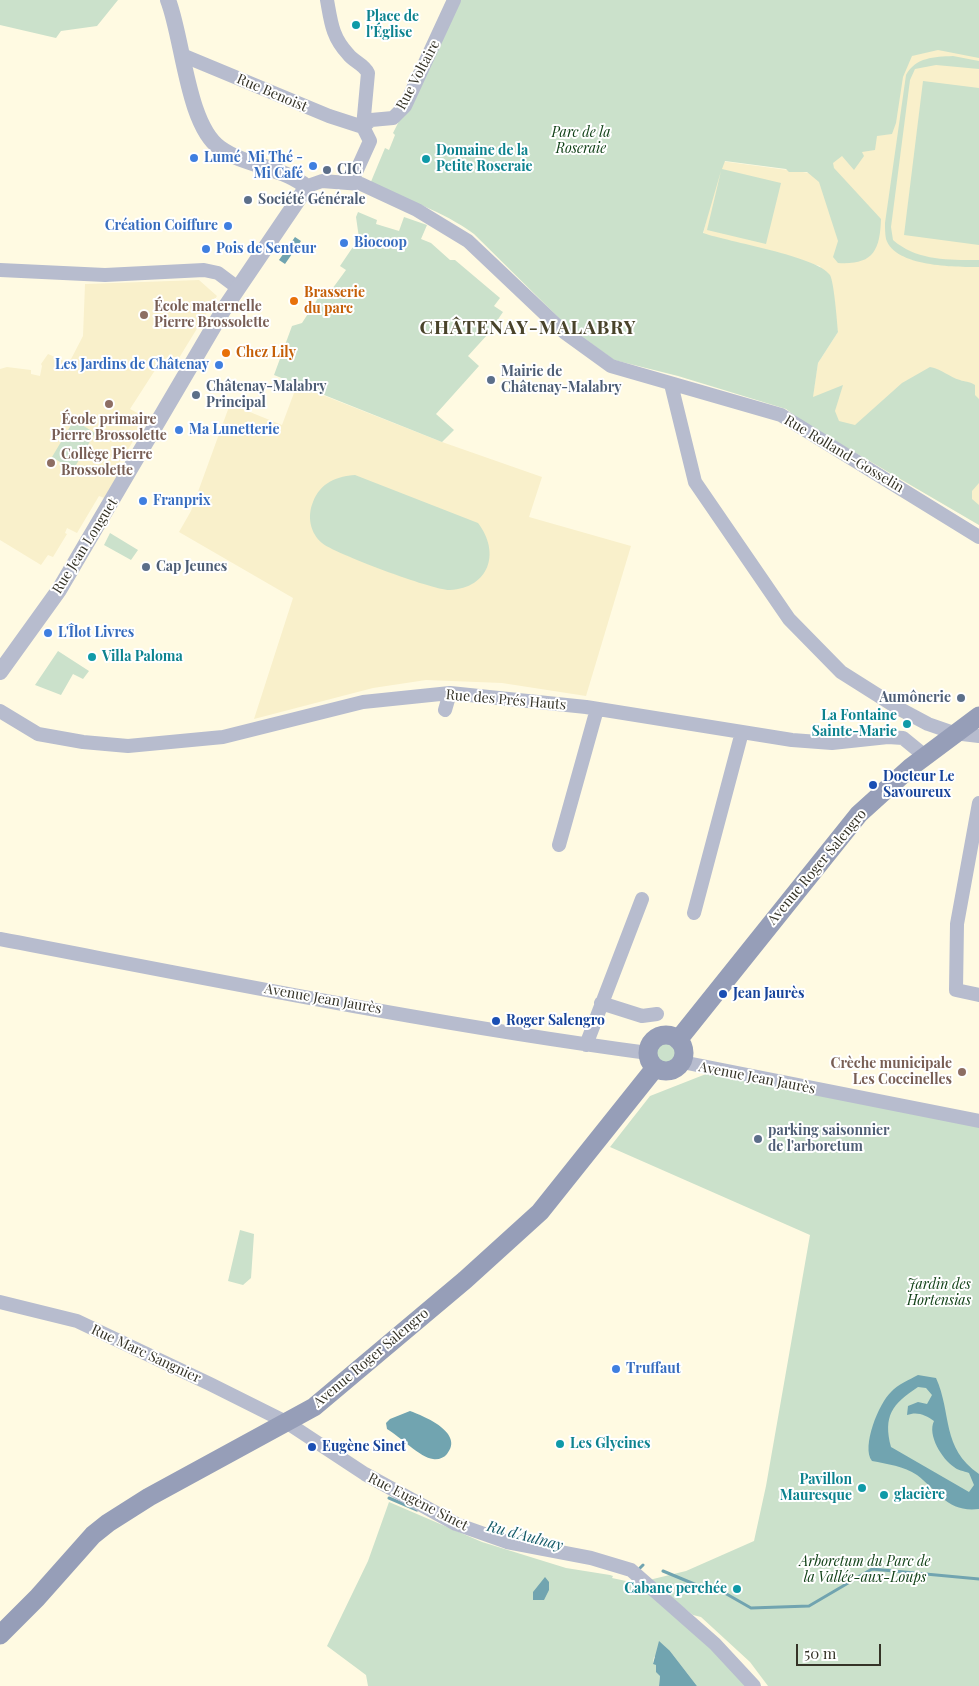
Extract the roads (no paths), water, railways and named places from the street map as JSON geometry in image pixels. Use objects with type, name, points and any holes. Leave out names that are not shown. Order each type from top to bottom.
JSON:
[{"type":"main road","name":"Avenue Roger Salengro","points":[[678,1040],[859,814],[925,756],[979,716]]},
{"type":"main road","points":[[659,1036],[672,1036],[678,1040],[682,1045],[684,1054],[682,1062],[670,1071],[651,1061],[649,1046],[659,1036]]},
{"type":"main road","name":"Avenue Roger Salengro","points":[[0,1635],[37,1598],[93,1535],[108,1523],[149,1497],[319,1404],[465,1280],[540,1212],[651,1061]]},
{"type":"street","points":[[327,0],[334,36],[349,56],[363,66],[368,73],[363,127],[370,141],[351,182]]},
{"type":"street","name":"Rue Voltaire","points":[[363,127],[371,120],[394,118],[404,106],[454,0]]},
{"type":"street","points":[[171,4],[182,55],[202,129],[208,138],[237,158],[291,176],[305,187]]},
{"type":"street","name":"Rue Benoist","points":[[182,55],[328,116],[363,127]]},
{"type":"street","name":"Rue Rolland-Gosselin","points":[[305,187],[322,181],[351,182],[360,184],[417,210],[468,241],[564,332],[612,366],[781,415],[979,537]]},
{"type":"street","name":"Rue Jean Longuet","points":[[0,672],[59,590],[238,288],[298,202],[305,187]]},
{"type":"street","points":[[0,270],[105,275],[204,270],[218,273],[238,288]]},
{"type":"street","points":[[671,384],[695,482],[789,619],[841,672],[898,708],[928,724],[954,733],[979,736]]},
{"type":"street","points":[[446,710],[450,693]]},
{"type":"street","name":"Rue des Prés Hauts","points":[[0,711],[38,734],[84,742],[128,746],[223,737],[363,702],[450,693],[597,709],[742,732],[832,743],[888,737],[903,738],[925,756]]},
{"type":"street","points":[[559,845],[597,709]]},
{"type":"street","points":[[694,913],[742,732]]},
{"type":"street","points":[[979,803],[957,924],[956,990],[979,994]]},
{"type":"street","points":[[586,1045],[642,900]]},
{"type":"street","name":"Avenue Jean Jaurès","points":[[0,939],[316,998],[586,1045],[651,1061]]},
{"type":"street","points":[[601,1003],[642,1016],[657,1014]]},
{"type":"street","name":"Avenue Jean Jaurès","points":[[682,1062],[979,1121]]},
{"type":"street","name":"Rue Marc Sangnier","points":[[0,1302],[77,1321],[286,1422]]},
{"type":"street","name":"Rue Eugène Sinet","points":[[286,1422],[365,1474],[456,1524],[507,1542],[608,1562],[631,1570],[715,1644],[754,1686]]},
{"type":"water","points":[[295,237],[301,241],[285,264],[279,260]]},
{"type":"water","points":[[918,1375],[936,1378],[941,1391],[949,1429],[958,1453],[979,1474],[979,1509],[959,1508],[944,1500],[917,1475],[907,1469],[872,1461],[869,1454],[870,1436],[881,1405],[900,1384]],"holes":[[[918,1387],[926,1388],[932,1395],[927,1404],[918,1402],[908,1406],[907,1415],[921,1414],[934,1421],[932,1427],[934,1440],[949,1463],[957,1469],[969,1473],[974,1485],[969,1492],[891,1447],[888,1427],[889,1419],[896,1405]]]},
{"type":"water","points":[[410,1411],[433,1421],[447,1432],[451,1439],[451,1446],[444,1457],[437,1459],[428,1458],[387,1429],[386,1423],[390,1419]]},
{"type":"water","points":[[545,1577],[549,1582],[549,1590],[544,1600],[533,1600],[533,1592]]},
{"type":"water","points":[[659,1641],[670,1651],[697,1686],[659,1686],[660,1676],[656,1672],[656,1665],[653,1664]]},
{"type":"waterway","name":"Ru d'Aulnay","points":[[389,1498],[417,1510]]},
{"type":"waterway","name":"Ru d'Aulnay","points":[[640,1568],[643,1565]]},
{"type":"waterway","name":"Ru d'Aulnay","points":[[705,1588],[723,1592],[751,1608],[809,1606],[872,1569],[979,1579]]},
{"type":"waterway","name":"Ru d'Aulnay","points":[[663,1571],[699,1586]]},
{"type":"place","name":"Place de l'Église","points":[[356,25]]},
{"type":"place","name":"Lumé","points":[[194,158]]},
{"type":"place","name":"Domaine de la Petite Roseraie","points":[[426,159]]},
{"type":"place","name":"Mi Thé - Mi Café","points":[[313,166]]},
{"type":"place","name":"CIC","points":[[327,170]]},
{"type":"place","name":"Société Générale","points":[[248,200]]},
{"type":"place","name":"Création Coiffure","points":[[228,226]]},
{"type":"place","name":"Biocoop","points":[[344,243]]},
{"type":"place","name":"Pois de Senteur","points":[[206,249]]},
{"type":"place","name":"Brasserie du parc","points":[[294,301]]},
{"type":"place","name":"École maternelle Pierre Brossolette","points":[[144,315]]},
{"type":"place","name":"Chez Lily","points":[[226,353]]},
{"type":"place","name":"Les Jardins de Châtenay","points":[[219,365]]},
{"type":"place","name":"Mairie de Châtenay-Malabry","points":[[491,380]]},
{"type":"place","name":"Châtenay-Malabry Principal","points":[[196,395]]},
{"type":"place","name":"École primaire Pierre Brossolette","points":[[109,404]]},
{"type":"place","name":"Ma Lunetterie","points":[[179,430]]},
{"type":"place","name":"Collège Pierre Brossolette","points":[[51,463]]},
{"type":"place","name":"Franprix","points":[[143,501]]},
{"type":"place","name":"Cap Jeunes","points":[[146,567]]},
{"type":"place","name":"L'Îlot Livres","points":[[48,633]]},
{"type":"place","name":"Villa Paloma","points":[[92,657]]},
{"type":"place","name":"Aumônerie","points":[[961,698]]},
{"type":"place","name":"La Fontaine Sainte-Marie","points":[[907,724]]},
{"type":"place","name":"Docteur Le Savoureux","points":[[873,785]]},
{"type":"place","name":"Jean Jaurès","points":[[723,994]]},
{"type":"place","name":"Roger Salengro","points":[[496,1021]]},
{"type":"place","name":"Crèche municipale Les Coccinelles","points":[[962,1072]]},
{"type":"place","name":"parking saisonnier de l'arboretum","points":[[758,1139]]},
{"type":"place","name":"Truffaut","points":[[616,1369]]},
{"type":"place","name":"Les Glycines","points":[[560,1444]]},
{"type":"place","name":"Eugène Sinet","points":[[312,1447]]},
{"type":"place","name":"Pavillon Mauresque","points":[[862,1488]]},
{"type":"place","name":"glacière","points":[[884,1495]]},
{"type":"place","name":"Cabane perchée","points":[[737,1589]]},
{"type":"district","name":"CHÂTENAY-MALABRY","points":[[528,328]]},
{"type":"park label","name":"Parc de la Roseraie","points":[[581,142]]},
{"type":"park label","name":"Jardin des Hortensias","points":[[939,1294]]},
{"type":"park label","name":"Arboretum du Parc de la Vallée-aux-Loups","points":[[865,1570]]}]
